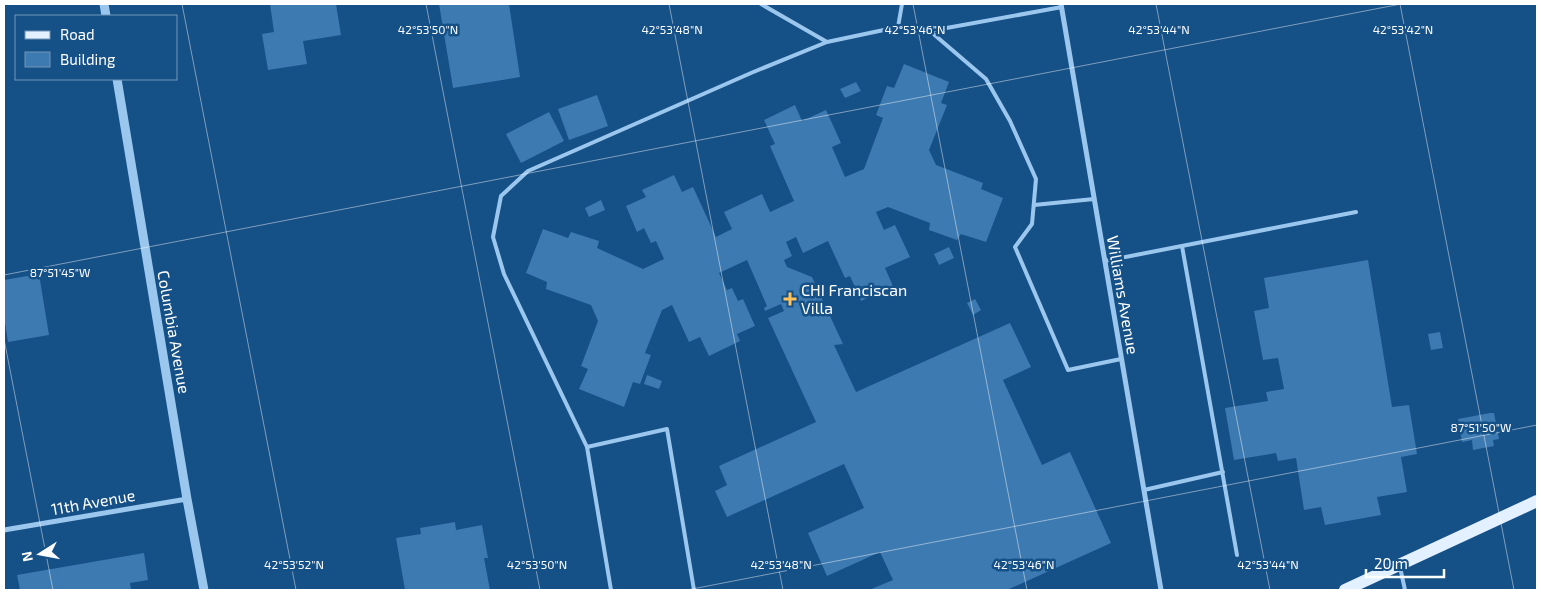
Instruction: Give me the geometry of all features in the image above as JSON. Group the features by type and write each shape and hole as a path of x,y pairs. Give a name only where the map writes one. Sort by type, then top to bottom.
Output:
{"main road":[{"path":"1346,590 1537,501"}],"street":[{"name":"Williams Avenue","path":"1061,5 1160,590"},
{"name":"Columbia Avenue","path":"117,80 204,590"},
{"name":"11th Avenue","path":"4,530 187,499"}],"lane":[{"path":"761,4 826,42"},
{"path":"898,27 902,4"},
{"path":"611,590 587,447 504,274 493,237 501,196 528,171 826,42 898,27 930,31 1061,5"},
{"path":"930,31 986,79 1010,121 1036,179 1032,224 1015,248 1068,370 1121,359"},
{"path":"1034,205 1094,199"},
{"path":"1105,261 1356,212"},
{"path":"1182,246 1238,555"},
{"path":"587,447 667,429 694,590"},
{"path":"1144,490 1223,472"},
{"path":"1399,565 1405,590"}],"building":[{"path":"270,4 336,4 341,35 303,41 307,64 268,70 262,34 274,32"},
{"path":"439,4 509,4 520,77 453,88"},
{"path":"904,64 949,82 941,103 947,105 929,150 936,165 983,183 981,189 1003,198 986,242 961,234 957,240 929,230 930,223 888,207 876,212 884,230 895,225 910,257 885,268 893,286 861,301 850,276 845,278 828,241 803,253 796,237 786,242 792,256 784,260 787,267 812,277 843,344 834,345 856,392 1010,323 1031,367 1003,380 1042,465 1070,452 1111,543 1007,590 869,590 893,580 880,552 827,576 808,533 864,508 844,464 727,517 715,491 727,485 719,466 816,422 768,318 784,311 781,304 765,311 764,308 767,306 747,260 719,273 727,290 732,288 738,301 743,299 755,326 737,334 740,341 709,356 700,337 689,342 672,305 662,310 645,353 651,355 640,384 633,382 624,407 579,389 588,369 581,366 598,321 591,305 546,289 547,282 526,273 543,229 568,238 571,232 599,241 597,248 643,269 664,259 656,241 651,243 644,228 637,232 626,206 646,197 642,190 674,175 682,192 693,187 716,237 732,229 724,212 762,194 770,212 794,201 770,146 775,144 764,120 795,105 802,121 826,110 841,143 832,147 845,177 864,169 883,118 876,115 887,86 894,88"},
{"path":"856,82 861,91 845,98 840,89"},
{"path":"597,95 608,126 569,140 558,109"},
{"path":"549,112 564,141 521,163 506,134"},
{"path":"601,200 605,210 589,217 585,208"},
{"path":"949,247 954,258 939,265 934,254"},
{"path":"1368,260 1392,407 1409,405 1417,454 1401,457 1407,492 1377,497 1381,515 1325,525 1321,507 1304,510 1296,458 1278,461 1276,453 1234,460 1225,408 1268,401 1266,392 1284,389 1278,358 1263,360 1254,311 1269,308 1264,278"},
{"path":"39,274 49,335 8,342 4,317 4,280"},
{"path":"975,299 981,310 973,315 967,303"},
{"path":"1440,332 1443,348 1431,350 1428,334"},
{"path":"647,375 662,381 659,389 644,384"},
{"path":"1494,413 1499,439 1493,440 1494,446 1473,450 1472,440 1462,442 1458,419"},
{"path":"455,522 456,530 482,525 488,558 484,558 490,590 405,590 396,538 421,534 420,528"},
{"path":"144,553 148,580 130,583 131,590 20,590 17,575"}],"place":[{"name":"CHI Franciscan Villa","path":"790,299"}]}
